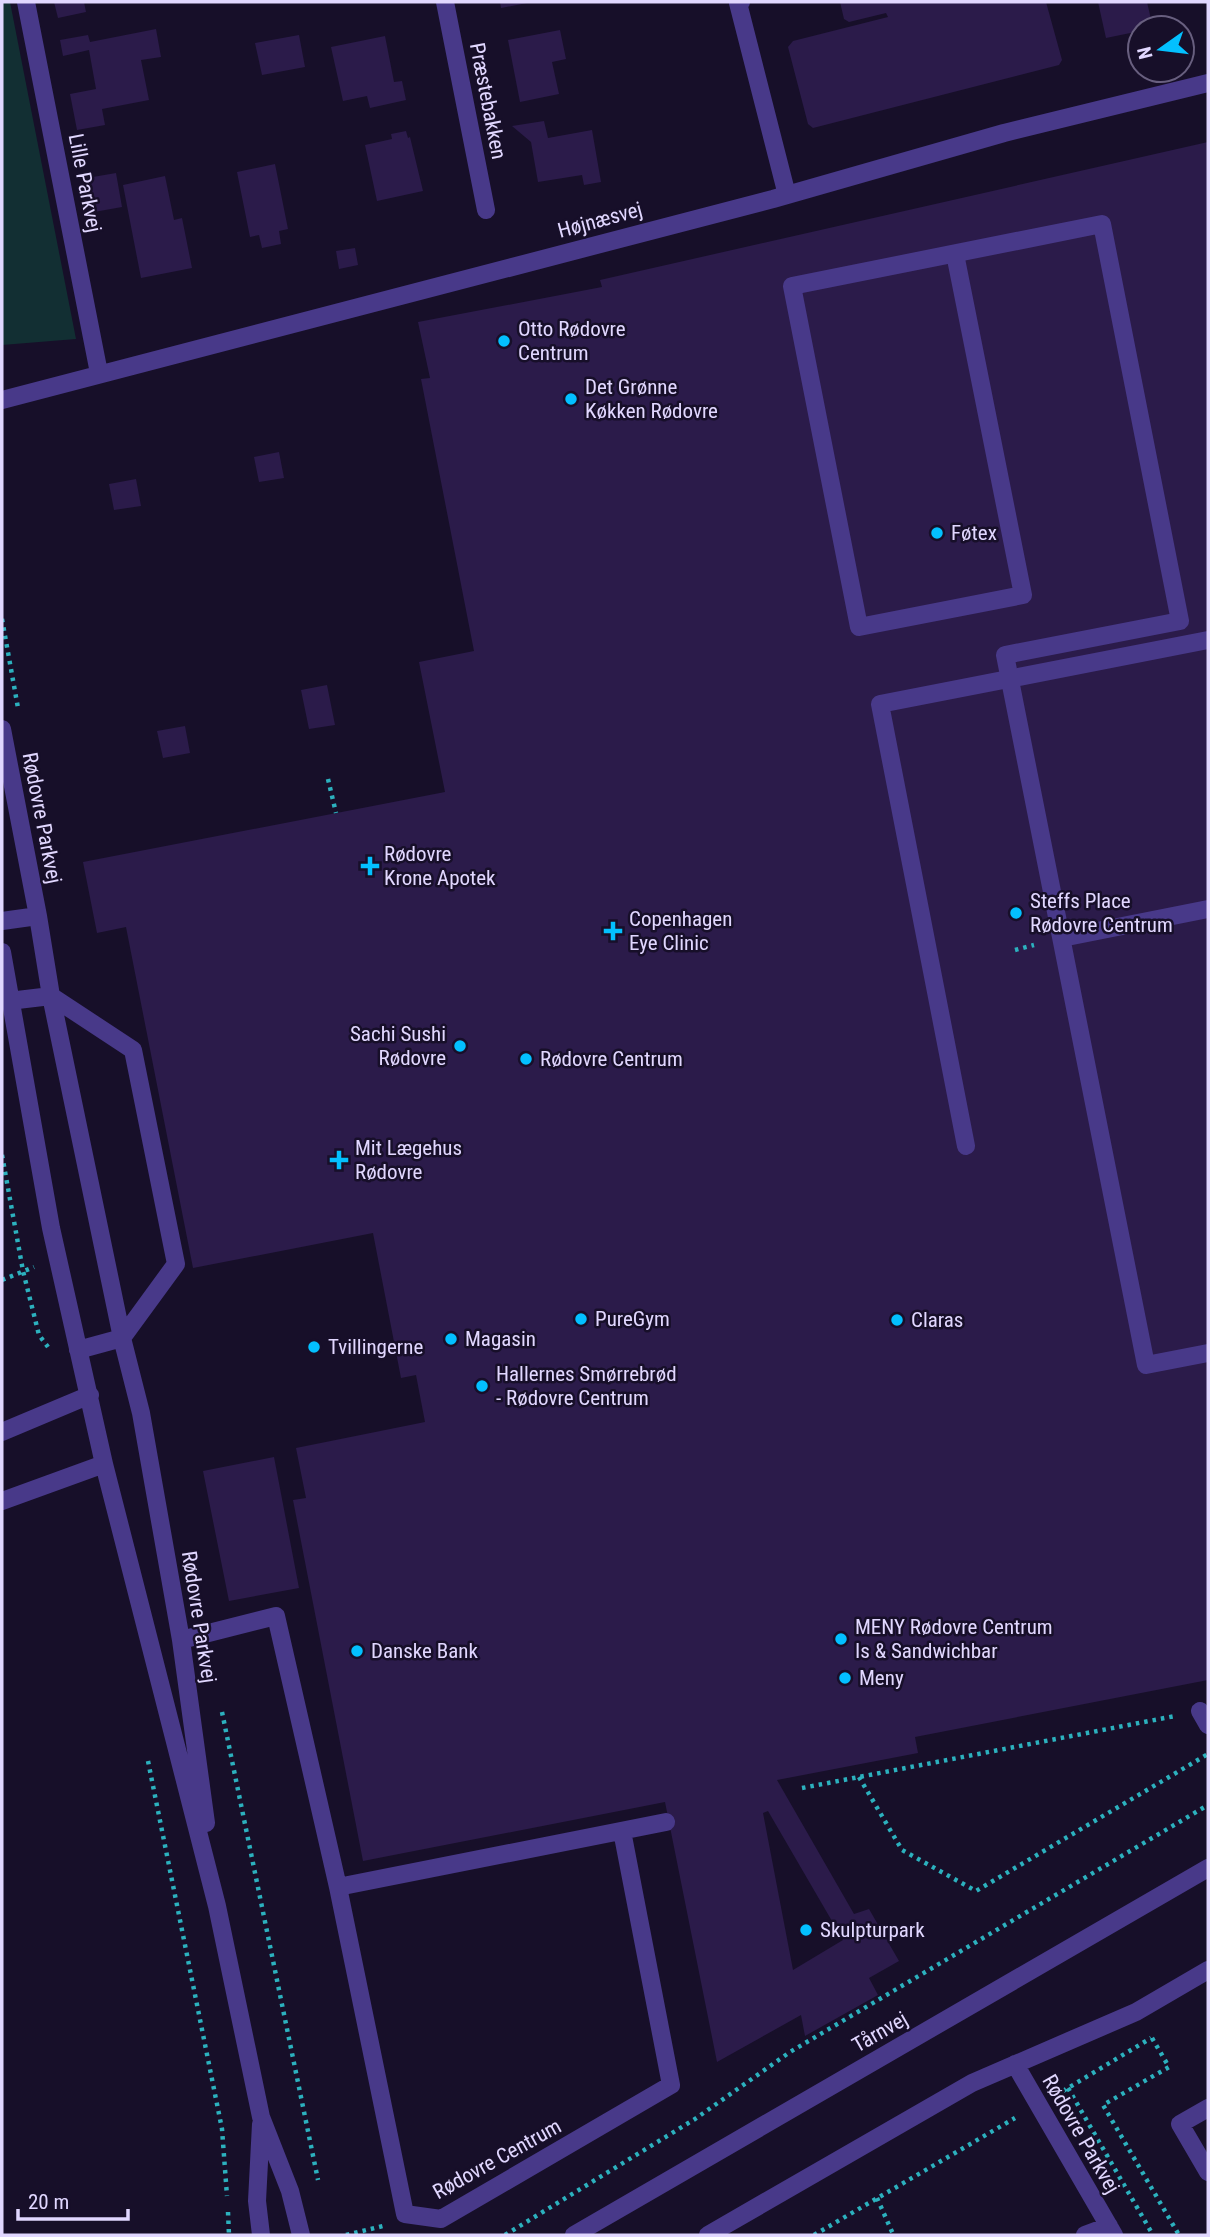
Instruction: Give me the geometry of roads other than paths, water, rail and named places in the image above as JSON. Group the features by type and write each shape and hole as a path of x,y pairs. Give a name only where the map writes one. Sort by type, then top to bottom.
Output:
{"street":[{"name":"Lille Parkvej","path":"26,2 99,373"},
{"name":"Præstebakken","path":"445,2 486,210"},
{"path":"741,2 738,3 787,195"},
{"name":"Højnæsvej","path":"2,400 787,195 993,136 1208,83"},
{"path":"955,254 1023,595 859,627 792,286 1102,224 1180,621 1005,655 1146,1365 1208,1353"},
{"path":"966,1146 880,704 1208,640"},
{"name":"Rødovre Parkvej","path":"2,729 51,996 122,1338 141,1413 181,1640 217,1906"},
{"path":"1062,938 1208,909"},
{"name":"Rødovre Parkvej","path":"2,921 38,916"},
{"name":"Rødovre Parkvej","path":"2,951 51,1227 104,1464 217,1906 261,2117 290,2191 301,2235"},
{"path":"9,1001 51,996 133,1050 176,1264 122,1338 78,1350"},
{"path":"2,1432 90,1395"},
{"path":"2,1502 104,1464"},
{"name":"Rødovre Centrum","path":"181,1640 276,1616 338,1887 405,2214 441,2219 671,2085 622,1830"},
{"path":"338,1887 666,1822"},
{"name":"Tårnvej","path":"574,2235 1208,1868"},
{"path":"708,2235 972,2083 1136,2011 1208,1970"},
{"name":"Rødovre Parkvej","path":"1014,2064 1111,2230 1084,2235"},
{"path":"1208,2108 1180,2124 1208,2172"},
{"name":"Rødovre Parkvej","path":"261,2117 257,2201 261,2235"}],"place":[{"name":"Otto Rødovre Centrum","path":"504,341"},
{"name":"Det Grønne Køkken Rødovre","path":"571,399"},
{"name":"Føtex","path":"937,533"},
{"name":"Rødovre Krone Apotek","path":"370,866"},
{"name":"Steffs Place Rødovre Centrum","path":"1016,913"},
{"name":"Copenhagen Eye Clinic","path":"613,931"},
{"name":"Sachi Sushi Rødovre","path":"460,1046"},
{"name":"Rødovre Centrum","path":"526,1059"},
{"name":"Mit Lægehus Rødovre","path":"339,1160"},
{"name":"PureGym","path":"581,1319"},
{"name":"Claras","path":"897,1320"},
{"name":"Magasin","path":"451,1339"},
{"name":"Tvillingerne","path":"314,1347"},
{"name":"Hallernes Smørrebrød - Rødovre Centrum","path":"482,1386"},
{"name":"MENY Rødovre Centrum Is & Sandwichbar","path":"841,1639"},
{"name":"Danske Bank","path":"357,1651"},
{"name":"Meny","path":"845,1678"},
{"name":"Skulpturpark","path":"806,1930"}]}
